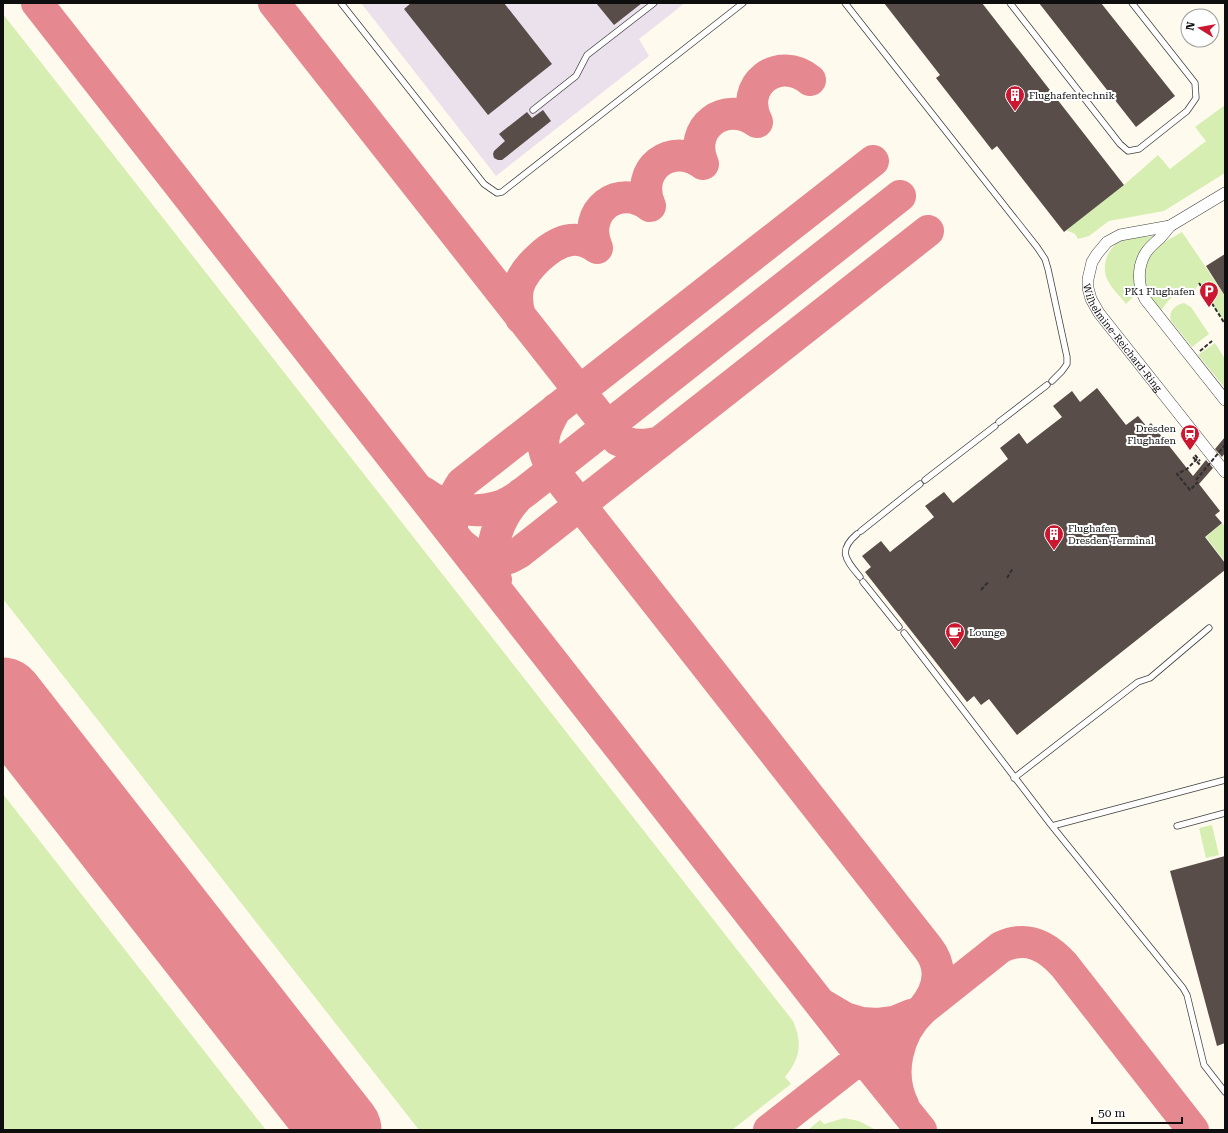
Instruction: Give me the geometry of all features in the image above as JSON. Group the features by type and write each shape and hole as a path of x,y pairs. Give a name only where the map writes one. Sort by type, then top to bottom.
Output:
{"street":[{"name":"Wilhelmine-Reichard-Ring","path":"1225,193 1170,226 1120,235 1107,242 1092,262 1088,279 1088,288 1091,299 1099,313 1225,472"},
{"path":"1170,226 1160,239 1150,247 1141,263 1139,273 1141,292 1145,300 1225,400"}],"lane":[{"path":"341,3 484,184 497,193 502,192 743,3"},
{"path":"533,110 576,76 587,55 654,3"},
{"path":"845,3 1045,259 1067,357 1067,364 1052,381"},
{"path":"1010,3 1120,144 1128,151 1139,149 1187,111 1196,98 1194,83 1132,3"},
{"path":"900,627 846,558 844,552 847,544 859,532 1047,385"},
{"path":"1014,778 1138,682 1150,678 1209,628"},
{"path":"904,633 1014,778 1183,988 1187,994 1204,1065 1225,1092"},
{"path":"1052,826 1225,780"},
{"path":"1178,826 1225,813"}],"path":[{"path":"1199,283 1225,324"},
{"path":"1196,354 1212,341"},
{"path":"1196,480 1225,445"},
{"path":"1193,457 1201,465"},
{"path":"1197,460 1187,469 1177,474 1190,490 1198,482"},
{"path":"1007,578 1013,568"},
{"path":"981,590 989,581"}],"shaded area":[{"path":"361,3 685,3 639,39 649,56 496,176"}],"green space":[{"path":"3,14 793,1021 799,1044 797,1057 785,1077 791,1084 732,1130 419,1130 3,599"},
{"path":"1225,105 1225,173 1164,211 1109,221 1089,236 1078,239 1075,234 1066,230 1124,185 1158,155 1170,169 1206,141 1195,127"},
{"path":"1182,232 1225,297 1225,323 1199,283 1193,294 1181,293 1173,296 1160,312 1147,295 1144,274 1147,261 1160,245"},
{"path":"1155,236 1135,270 1133,297 1126,304 1113,289 1105,274 1105,262 1109,252 1121,241 1133,238"},
{"path":"1184,303 1191,307 1209,334 1192,347 1171,321 1170,317 1173,309"},
{"path":"1215,343 1225,359 1225,388 1198,355"},
{"path":"1222,523 1225,527 1225,562 1206,537"},
{"path":"3,794 266,1130 3,1130"},
{"path":"1212,825 1219,855 1206,858 1199,828"},
{"path":"844,1118 859,1121 876,1130 808,1130 820,1120 824,1124"}],"building":[{"path":"411,3 504,3 552,64 488,115 404,9"},
{"path":"596,3 642,3 614,25"},
{"name":"Flughafentechnik","path":"884,3 982,3 1124,185 1064,232 997,146 992,150 936,78 940,75"},
{"path":"1039,3 1101,3 1175,96 1136,127"},
{"path":"543,110 551,121 502,160 494,158 494,151 505,141 499,134 527,112 532,118"},
{"path":"1225,254 1225,296 1206,266"},
{"name":"Flughafen Dresden Terminal","path":"1097,388 1126,425 1138,416 1147,427 1151,423 1193,476 1206,460 1213,468 1199,484 1220,511 1215,515 1222,523 1205,537 1225,563 1225,570 1017,735 989,699 981,705 974,696 967,702 865,572 871,567 862,556 881,541 890,552 934,517 925,506 944,492 953,503 1008,459 1000,448 1019,433 1027,444 1062,417 1053,406 1072,391 1080,402"},
{"path":"1225,437 1225,453 1222,457 1215,449"},
{"path":"1225,856 1225,1043 1217,1046 1170,871"}],"taxiway":[{"path":"37,3 862,1057 921,1130"},
{"path":"274,3 618,440 639,445 660,442"},
{"path":"757,122 753,109 753,96 757,86 765,77 775,72 786,70 798,73 810,80"},
{"path":"703,164 699,151 700,139 705,129 712,121 722,116 733,114 745,116 757,122"},
{"path":"650,206 646,193 647,181 651,171 658,162 668,157 679,155 691,157 703,164"},
{"path":"452,527 452,504 462,483 873,161"},
{"path":"423,492 439,502 468,510 487,509 501,506 513,500 900,196"},
{"path":"597,248 593,235 594,222 599,212 606,204 615,199 626,197 638,199 650,206"},
{"path":"462,545 472,553 490,560 503,560 520,552 928,231"},
{"path":"521,318 517,303 518,288 526,273 539,258 555,246 571,240 585,241 597,248"},
{"path":"556,409 545,432 543,445 552,469 928,948 936,963 938,971 936,987 923,1009 769,1130"},
{"path":"496,580 493,557 496,534 506,513 521,494"},
{"path":"904,1107 896,1081 897,1055 901,1042 914,1019 923,1009 1001,947 1019,942 1028,942 1036,944 1051,952 1064,965 1193,1130"},
{"path":"823,1005 845,1018 862,1023 878,1024 894,1022 911,1015"}],"runway":[{"path":"3,698 341,1130"}],"place":[{"name":"Flughafentechnik","path":"1015,112"},
{"name":"PK1 Flughafen","path":"1209,308"},
{"name":"Dresden Flughafen","path":"1190,451"},
{"name":"Flughafen Dresden Terminal","path":"1054,551"},
{"name":"Lounge","path":"955,649"}]}
